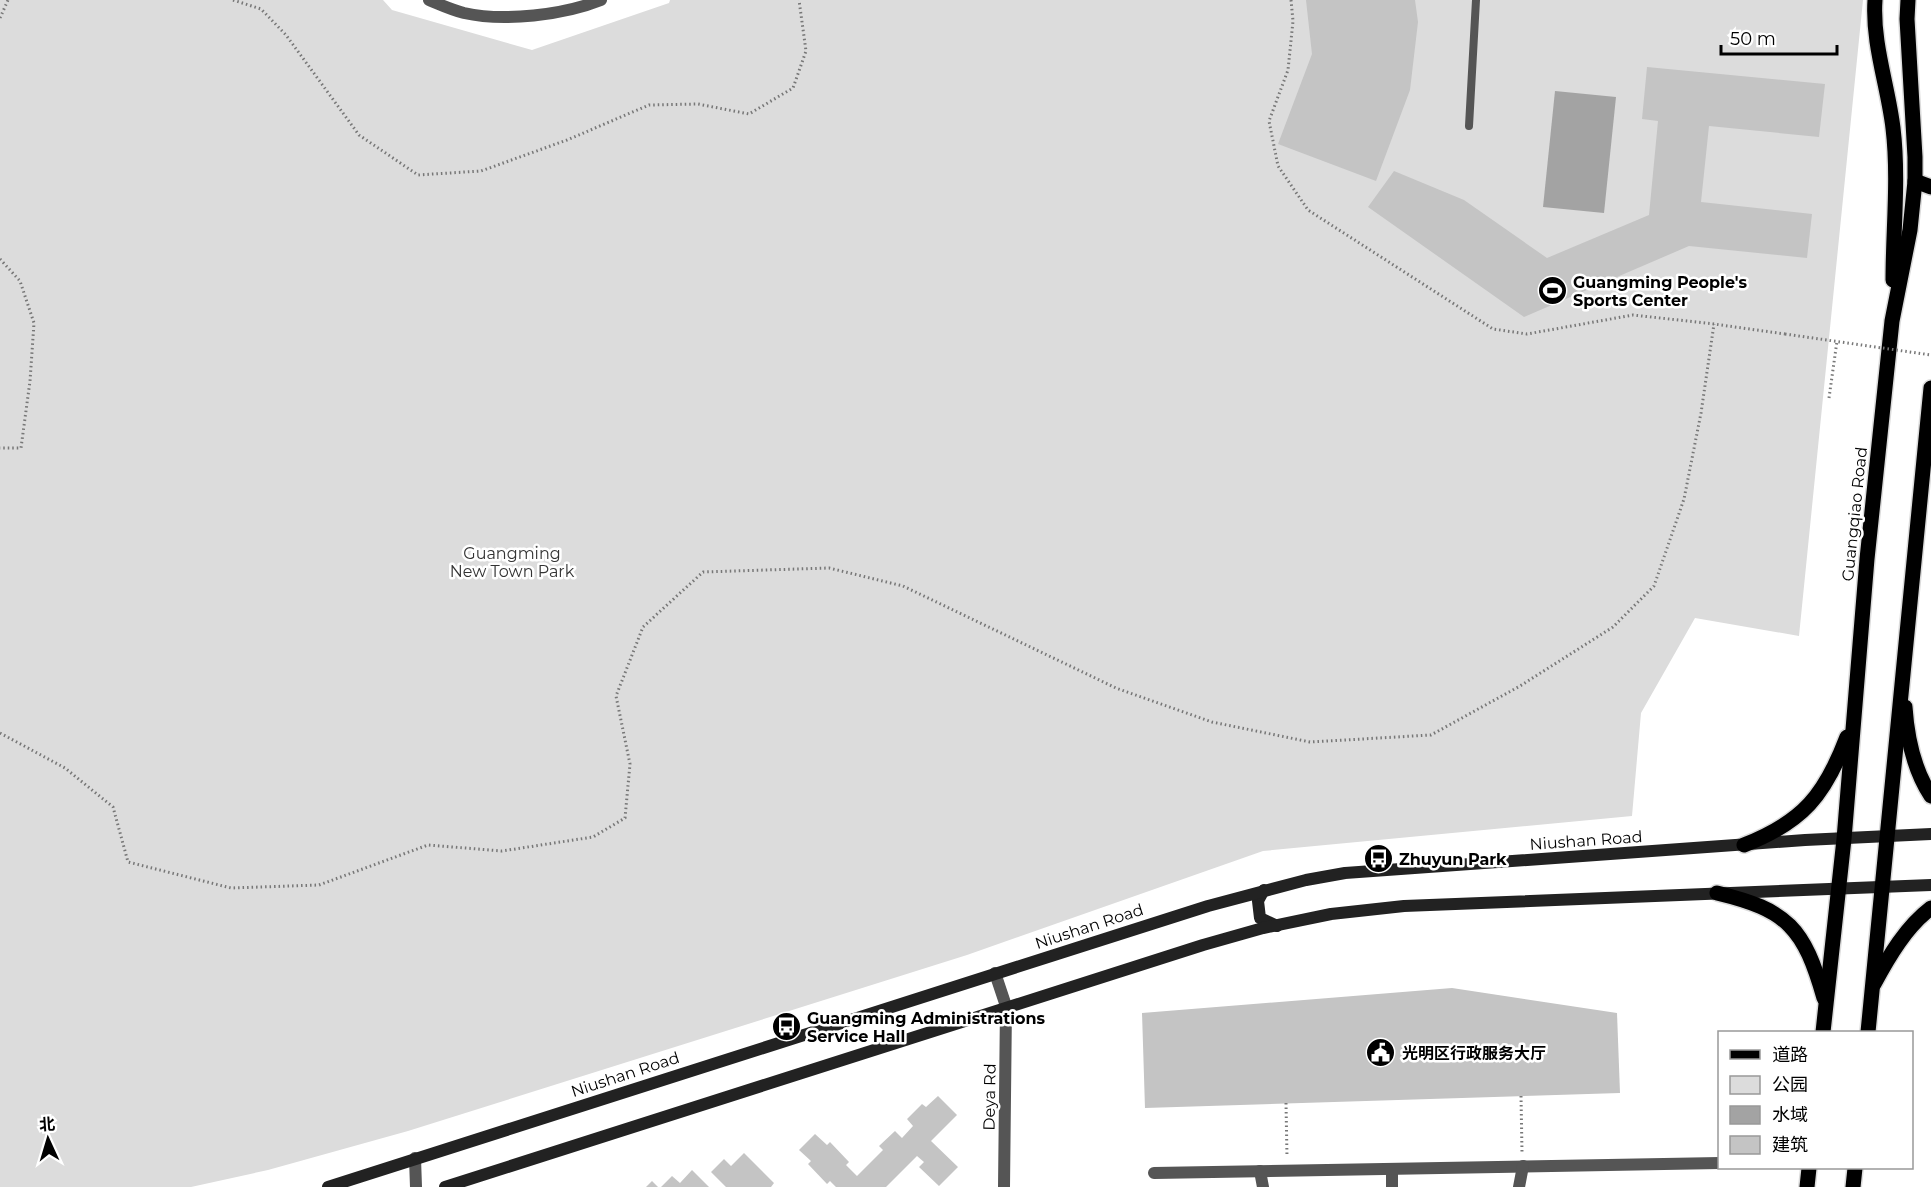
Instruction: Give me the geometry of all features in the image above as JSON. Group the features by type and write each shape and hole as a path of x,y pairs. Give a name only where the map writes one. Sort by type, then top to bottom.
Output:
{"main road":[{"path":"1875,0 1881,69 1893,127 1896,169 1892,321"},
{"name":"Guangqiao Road","path":"1823,1031 1844,838 1867,559 1892,321 1910,230 1915,181 1906,20 1908,0"},
{"path":"1915,181 1931,186"},
{"path":"1868,1031 1931,388"},
{"path":"1903,671 1906,718 1911,746 1919,774 1931,796"},
{"path":"1744,845 1781,828 1812,804 1840,755 1854,720"},
{"path":"1717,893 1743,899 1769,909 1789,924 1807,951 1826,1006"},
{"path":"1872,989 1901,939 1911,926 1931,908"},
{"path":"1807,1187 1809,1169"},
{"path":"1853,1187 1855,1169"}],"street":[{"path":"429,0 464,13 510,16 569,9 602,0"},
{"name":"Niushan Road","path":"328,1187 995,973 1264,890 1345,873 1931,834"},
{"path":"445,1187 1006,1006 1203,945 1331,914 1404,906 1931,885"},
{"path":"1264,890 1258,901 1257,910 1260,918 1277,926"},
{"name":"Deya Rd","path":"995,973 1006,1006 1004,1187"},
{"path":"415,1158 416,1187"},
{"path":"1154,1173 1718,1163"},
{"path":"1519,1187 1523,1166"},
{"path":"1392,1168 1392,1187"},
{"path":"1260,1171 1263,1187"}],"lane":[{"path":"1469,126 1476,0"}],"path":[{"path":"0,18 8,0"},
{"path":"233,0 261,9 286,35 359,135 418,175 481,171 567,140 649,105 698,104 749,114 793,88 806,51 799,0"},
{"path":"1291,0 1293,21 1288,70 1269,121 1278,166 1308,210 1493,329 1527,334 1633,315 1714,324 1931,355"},
{"path":"0,259 20,281 34,323 30,381 21,448 0,448"},
{"path":"0,733 65,768 113,807 128,862 231,888 319,885 428,845 502,851 593,837 625,818 630,764 616,696 643,627 703,572 829,568 903,586 1116,688 1212,722 1310,742 1431,735 1520,686 1613,627 1654,586 1684,500 1701,413 1714,324"},
{"path":"1829,398 1837,341"},
{"path":"1521,1096 1523,1166"},
{"path":"1286,1103 1287,1170"}],"green space":[{"name":"Guangming New Town Park","path":"0,0 383,0 392,10 532,50 669,3 670,0 1863,0 1799,636 1695,618 1641,713 1632,816 1263,851 967,955 408,1131 268,1170 191,1187 0,1187"}],"water":[{"path":"1555,91 1616,97 1604,213 1543,207"}],"building":[{"path":"1306,0 1415,0 1418,22 1410,90 1376,181 1278,144 1312,54"},
{"path":"1647,67 1825,84 1819,137 1709,126 1701,202 1812,214 1807,258 1689,246 1524,317 1368,207 1394,171 1464,200 1547,258 1649,215 1658,121 1642,119"},
{"name":"光明区行政服务大厅","path":"1452,988 1617,1013 1620,1093 1145,1108 1142,1013"},
{"path":"938,1096 957,1115 931,1141 958,1167 939,1186 919,1167 924,1162 917,1156 886,1187 836,1187 830,1181 827,1184 808,1164 811,1161 799,1150 815,1134 827,1145 830,1142 849,1162 846,1165 857,1176 883,1150 879,1146 895,1131 902,1138 913,1126 907,1119 922,1104 926,1107"},
{"path":"744,1153 774,1183 771,1187 726,1187 711,1172 724,1159 731,1166"},
{"path":"692,1170 709,1187 661,1187 672,1176 680,1183"},
{"path":"652,1181 658,1187 646,1187"}],"place":[{"name":"Guangming People's Sports Center","path":"1552,291"},
{"name":"Zhuyun Park","path":"1378,859"},
{"name":"Guangming Administrations Service Hall","path":"786,1027"},
{"name":"光明区行政服务大厅","path":"1381,1053"}]}
